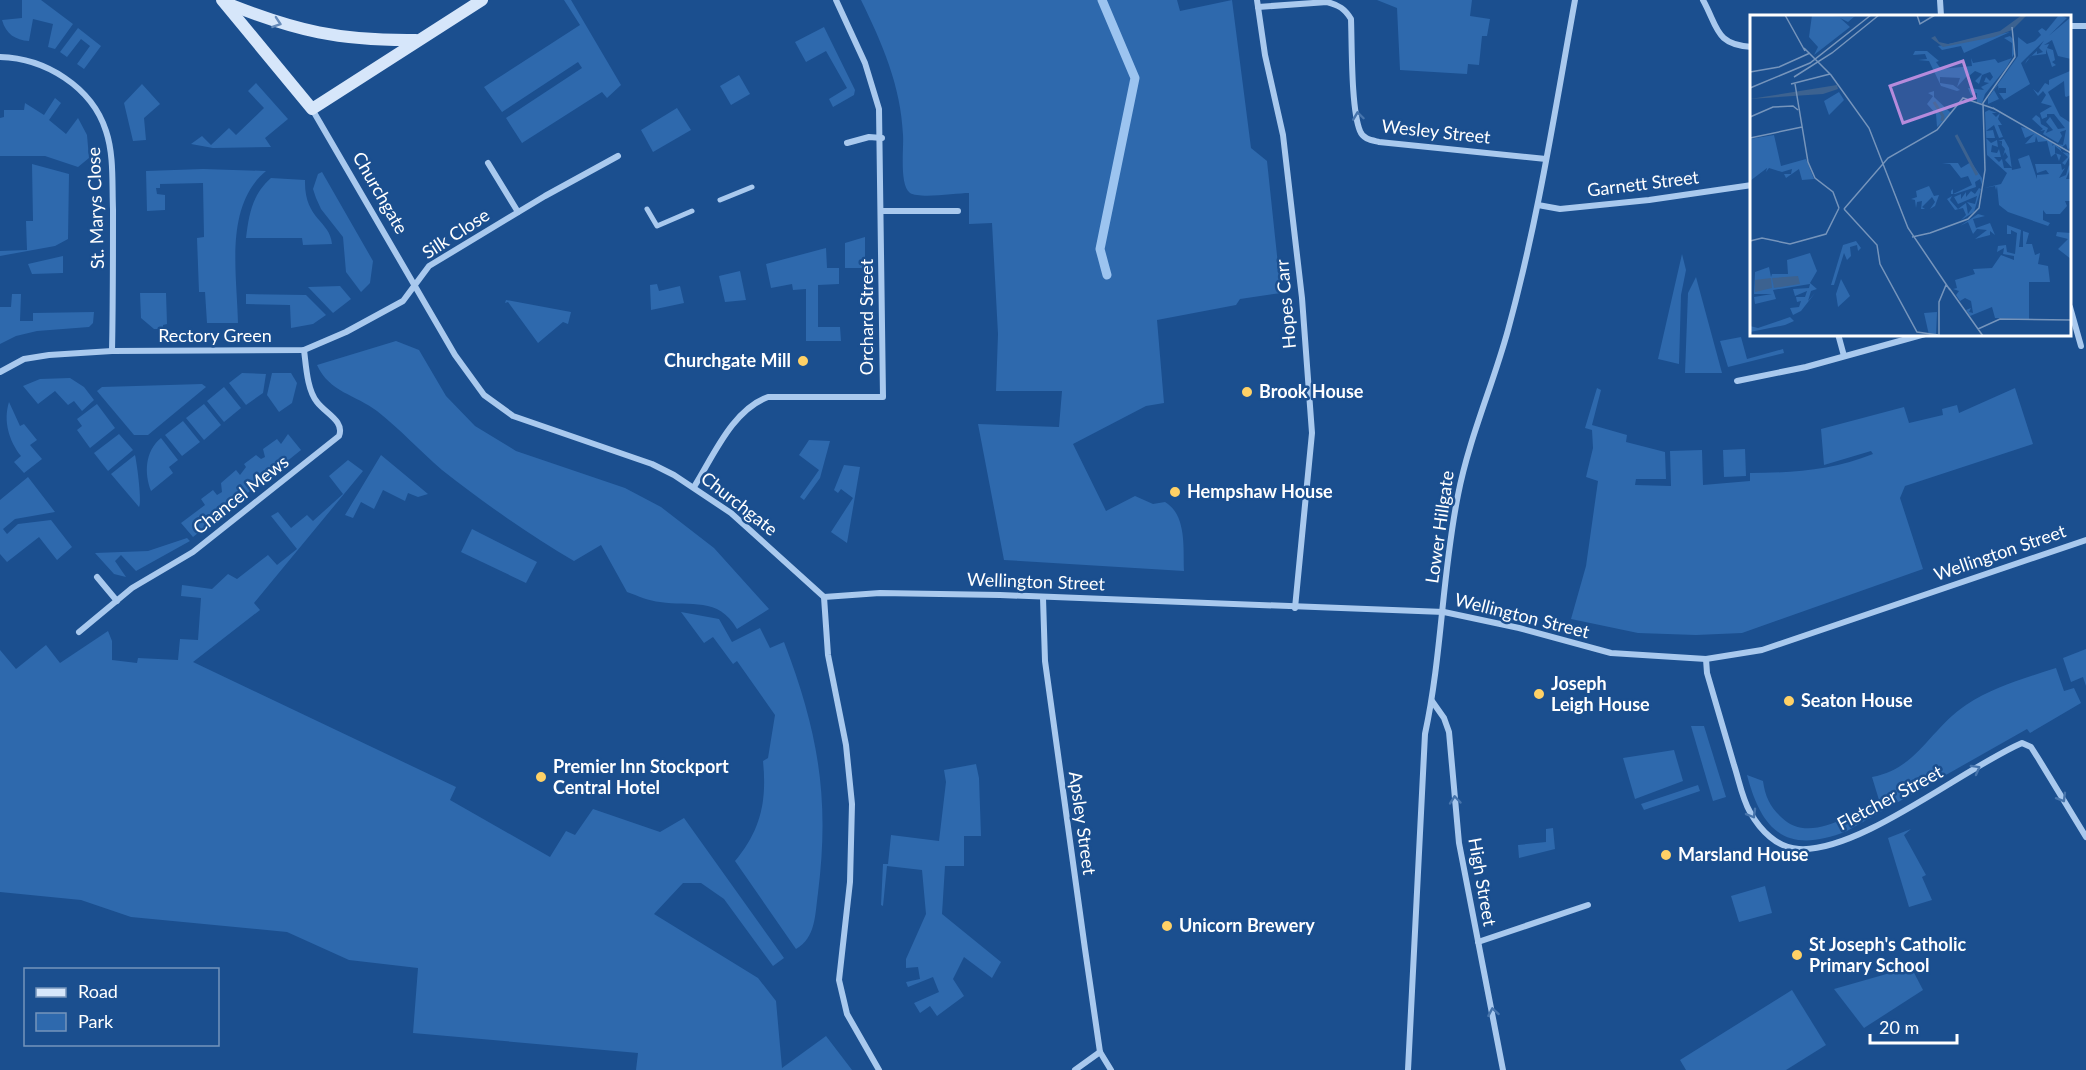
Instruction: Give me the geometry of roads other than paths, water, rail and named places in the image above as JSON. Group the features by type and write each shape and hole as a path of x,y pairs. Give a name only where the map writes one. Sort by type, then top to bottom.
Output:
{"main road":[{"path":"222,1 312,109 482,0"},
{"path":"222,1 292,28 334,36 417,40"}],"street":[{"name":"Orchard Street","path":"694,487 734,424 757,401 768,397 883,397 882,138 879,109 868,72 836,0"},
{"name":"Lower Hillgate","path":"1408,1070 1425,734 1432,701 1444,612 1451,536 1466,460 1508,331 1538,206 1575,0"},
{"path":"1703,0 1718,34 1737,46 1750,47"},
{"path":"1940,0 1941,15"},
{"name":"Wesley Street","path":"1257,3 1327,2 1338,5 1347,12 1351,19 1357,114 1365,138 1379,142 1546,159"},
{"name":"Hopes Carr","path":"1257,3 1265,55 1283,135 1302,298 1312,433 1295,608"},
{"name":"St. Marys Close","path":"0,57 43,64 60,75 92,102 106,131 110,144 112,181 112,351"},
{"name":"Churchgate","path":"312,109 455,355 484,395 495,404 530,423 652,464 694,487 731,513 824,597"},
{"path":"848,143 868,137 882,138"},
{"name":"Silk Close","path":"416,285 429,266 518,212 618,156"},
{"name":"Silk Close","path":"488,163 518,212"},
{"name":"Garnett Street","path":"1538,206 1560,209 1582,207 1750,185"},
{"path":"720,200 752,187"},
{"path":"647,209 657,226 692,211"},
{"path":"881,211 958,211"},
{"name":"Rectory Green","path":"0,372 34,356 112,351 304,350 346,332 403,301 416,285"},
{"path":"2071,311 2080,346"},
{"path":"1839,336 1844,356"},
{"path":"1737,381 1761,378 1918,336"},
{"name":"Chancel Mews","path":"79,632 138,584 194,552 339,436 340,426 336,420 314,400 304,350"},
{"name":"Wellington Street","path":"824,597 880,593 1444,612 1519,628 1611,653 1706,659 1762,650 2086,540"},
{"path":"97,577 117,601"},
{"path":"824,597 828,655 846,744 852,804 850,882 838,980 846,1014 879,1070"},
{"name":"Apsley Street","path":"1043,598 1044,661 1100,1052"},
{"name":"Fletcher Street","path":"1706,659 1707,674 1749,810 1760,827 1783,845 1796,849 1828,847 1861,833 2022,743 2031,747 2086,837"},
{"name":"High Street","path":"1432,701 1444,718 1449,732 1459,843 1503,1070"},
{"path":"1478,942 1588,905"},
{"path":"1075,1070 1100,1052 1111,1070"}],"waterway":[{"path":"1102,0 1135,78 1100,249 1107,275"}],"place":[{"name":"Churchgate Mill","path":"803,361"},
{"name":"Brook House","path":"1247,392"},
{"name":"Hempshaw House","path":"1175,492"},
{"name":"Joseph Leigh House","path":"1539,694"},
{"name":"Seaton House","path":"1789,701"},
{"name":"Premier Inn Stockport Central Hotel","path":"541,777"},
{"name":"Marsland House","path":"1666,855"},
{"name":"Unicorn Brewery","path":"1167,926"},
{"name":"St Joseph's Catholic Primary School","path":"1797,955"}]}
